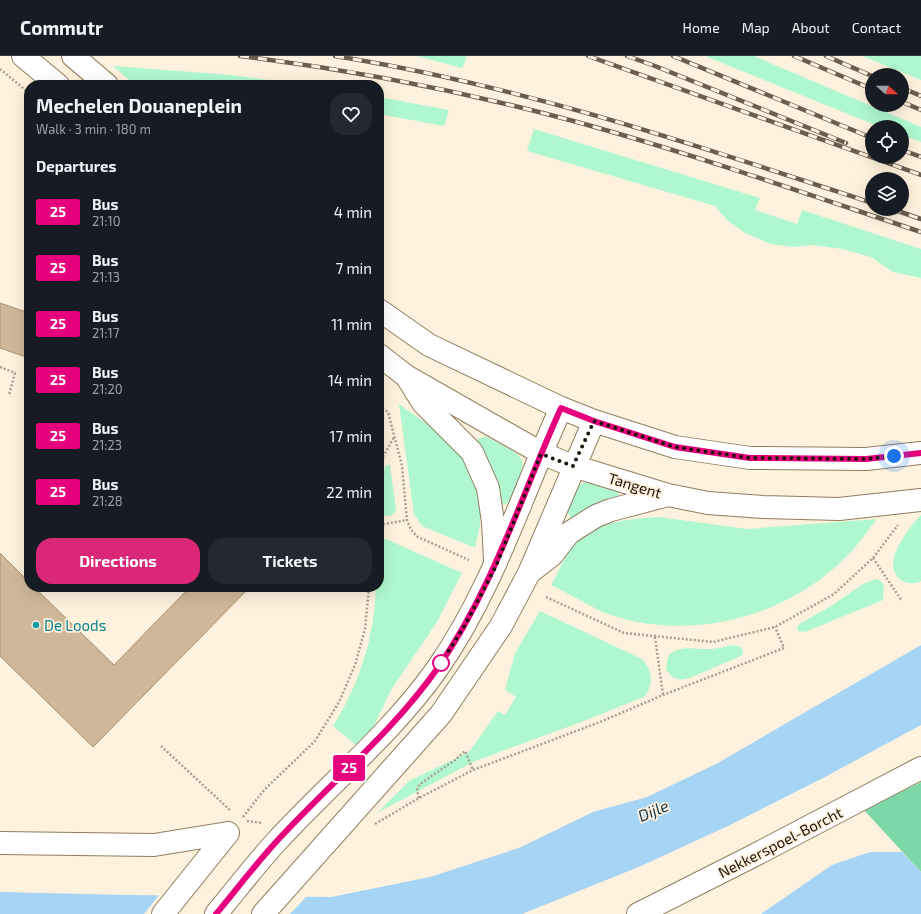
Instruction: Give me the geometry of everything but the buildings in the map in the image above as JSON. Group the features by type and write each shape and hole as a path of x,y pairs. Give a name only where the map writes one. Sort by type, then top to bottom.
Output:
{"main road":[{"path":"23,56 52,80"},
{"path":"72,56 101,80"},
{"path":"384,314 428,345 561,408 594,421 675,447 750,458 866,459 921,453"},
{"name":"Tangent","path":"384,359 406,376 541,454 573,466 668,495 708,503 763,507 839,509 921,500"},
{"path":"406,376 423,403 472,452 488,488 493,522 496,566"},
{"path":"216,914 273,833 399,718 437,669 461,631 496,566 561,408"},
{"path":"263,914 441,714 501,626 529,573 573,466 594,421"},
{"path":"529,573 552,555 569,533 596,516 610,510 668,495"},
{"name":"Nekkerspoel-Borcht","path":"638,914 744,861 921,768"},
{"path":"0,843 154,845 230,831"},
{"path":"163,914 230,831"}],"path":[{"path":"0,69 24,89"},
{"path":"0,368 15,373 9,395"},
{"path":"384,409 388,412 402,466 407,520 411,530 418,537 469,560"},
{"path":"384,455 394,437"},
{"path":"384,525 407,520"},
{"path":"546,597 624,633 655,638 713,642 775,627 834,594 873,558 900,522"},
{"path":"873,558 902,601"},
{"path":"230,831 264,790 315,741 339,702 355,665 365,629 369,592"},
{"path":"371,826 419,798 473,770 600,722 663,695 784,648 775,627"},
{"path":"655,638 663,695"},
{"path":"161,746 230,831 273,833"},
{"path":"419,798 417,790 420,784 455,760 465,751 473,770"}],"green space":[{"path":"417,56 463,56 467,57 462,68"},
{"path":"705,56 754,56 865,103 865,112 886,112 905,120 865,121"},
{"path":"862,56 921,56 921,80 909,75 909,68 892,68"},
{"path":"113,66 231,75 269,80 129,80"},
{"path":"384,98 449,110 444,126 384,115"},
{"path":"909,122 921,127 921,142 909,138"},
{"path":"534,129 760,198 755,210 797,224 802,210 921,249 921,278 893,272 871,257 842,249 813,245 793,247 770,244 745,233 728,221 715,206 527,151"},
{"path":"399,404 447,438 466,463 480,494 480,525 475,548 422,526 414,514"},
{"path":"485,436 515,452 522,460 523,470 510,501 504,505 497,499 477,445 478,439"},
{"path":"386,465 390,465 396,510 391,516 384,515 384,470"},
{"path":"593,481 615,486 619,493 618,497 577,519 571,518 567,512 574,490 581,484"},
{"path":"921,515 921,581 907,583 896,575 893,567 894,558 903,538"},
{"path":"659,517 747,529 877,519 851,552 827,574 801,592 773,607 743,617 712,624 680,626 648,624 617,617 609,615 551,585 566,556 581,538 612,523"},
{"path":"384,539 462,573 437,622 391,690 373,728 356,745 333,726 351,693 364,660 369,642 376,592 384,592"},
{"path":"876,579 880,580 884,586 883,600 805,632 798,631 797,629 799,624 831,606 863,584"},
{"path":"540,611 642,659 648,668 651,678 651,683 644,697 473,762 377,813 409,781 469,752 498,711 505,715 516,697 505,690 515,653"},
{"path":"733,645 741,647 743,653 741,656 690,678 676,679 668,673 666,669 668,656 678,650 688,648 711,649"},
{"path":"921,782 921,872 864,810"}],"water":[{"name":"Dijle","path":"921,645 921,725 825,777 730,825 641,866 522,914 0,914 0,892 331,897 430,877 519,848 593,812 647,797 716,764"},
{"path":"870,852 902,852 921,872 921,914 761,914 832,865"}],"pier":[{"path":"160,894 308,895 290,914 144,914"}],"railway":[{"path":"240,56 325,68 410,83 535,111 620,134 707,161 921,232"},
{"path":"335,56 404,68 539,100 673,139 865,201"},
{"path":"588,56 921,175"},
{"path":"627,56 846,143"},
{"path":"673,56 865,135"},
{"path":"794,56 865,86"},
{"path":"826,56 865,73"},
{"path":"909,91 921,96"},
{"path":"909,105 921,110"},
{"path":"909,153 921,157"},
{"path":"909,215 921,219"}],"bus line":[{"name":"25","path":"216,914 276,842 399,718 437,669 465,625 496,566 561,408 594,421 675,447 750,458 866,459 921,453"}],"place":[{"name":"De Loods","path":"36,625"}],"route":[{"path":"441,663 465,625 496,566 541,454 573,466 594,421 675,447 750,458 866,459 894,456"}]}
